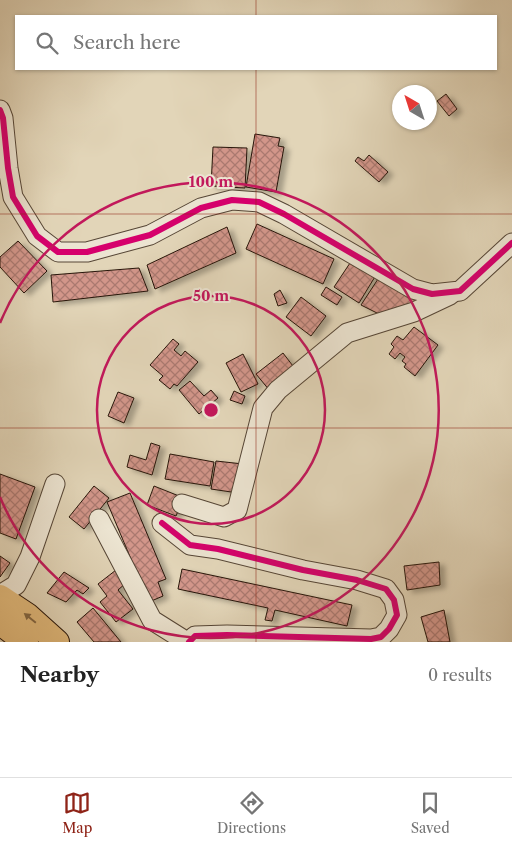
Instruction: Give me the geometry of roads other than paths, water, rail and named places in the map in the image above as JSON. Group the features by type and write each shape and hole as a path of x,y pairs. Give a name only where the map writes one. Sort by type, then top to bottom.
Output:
{"main road":[{"path":"0,596 26,615 57,642"},
{"path":"0,623 26,642"}],"street":[{"path":"0,110 3,118 4,168 13,197 37,236 58,252 86,252 150,235 201,208 232,200 259,202 284,214 413,289 432,294 460,291"},
{"path":"182,504 224,517 237,510 263,408 278,390 347,333 414,312 460,291 512,243"},
{"path":"0,596 16,585 30,557 55,484"},
{"path":"99,519 152,620 188,642 195,636 228,635 370,639 381,636 389,629 397,615 394,600 386,589 357,580 303,570 218,549 190,545 162,523"}]}
